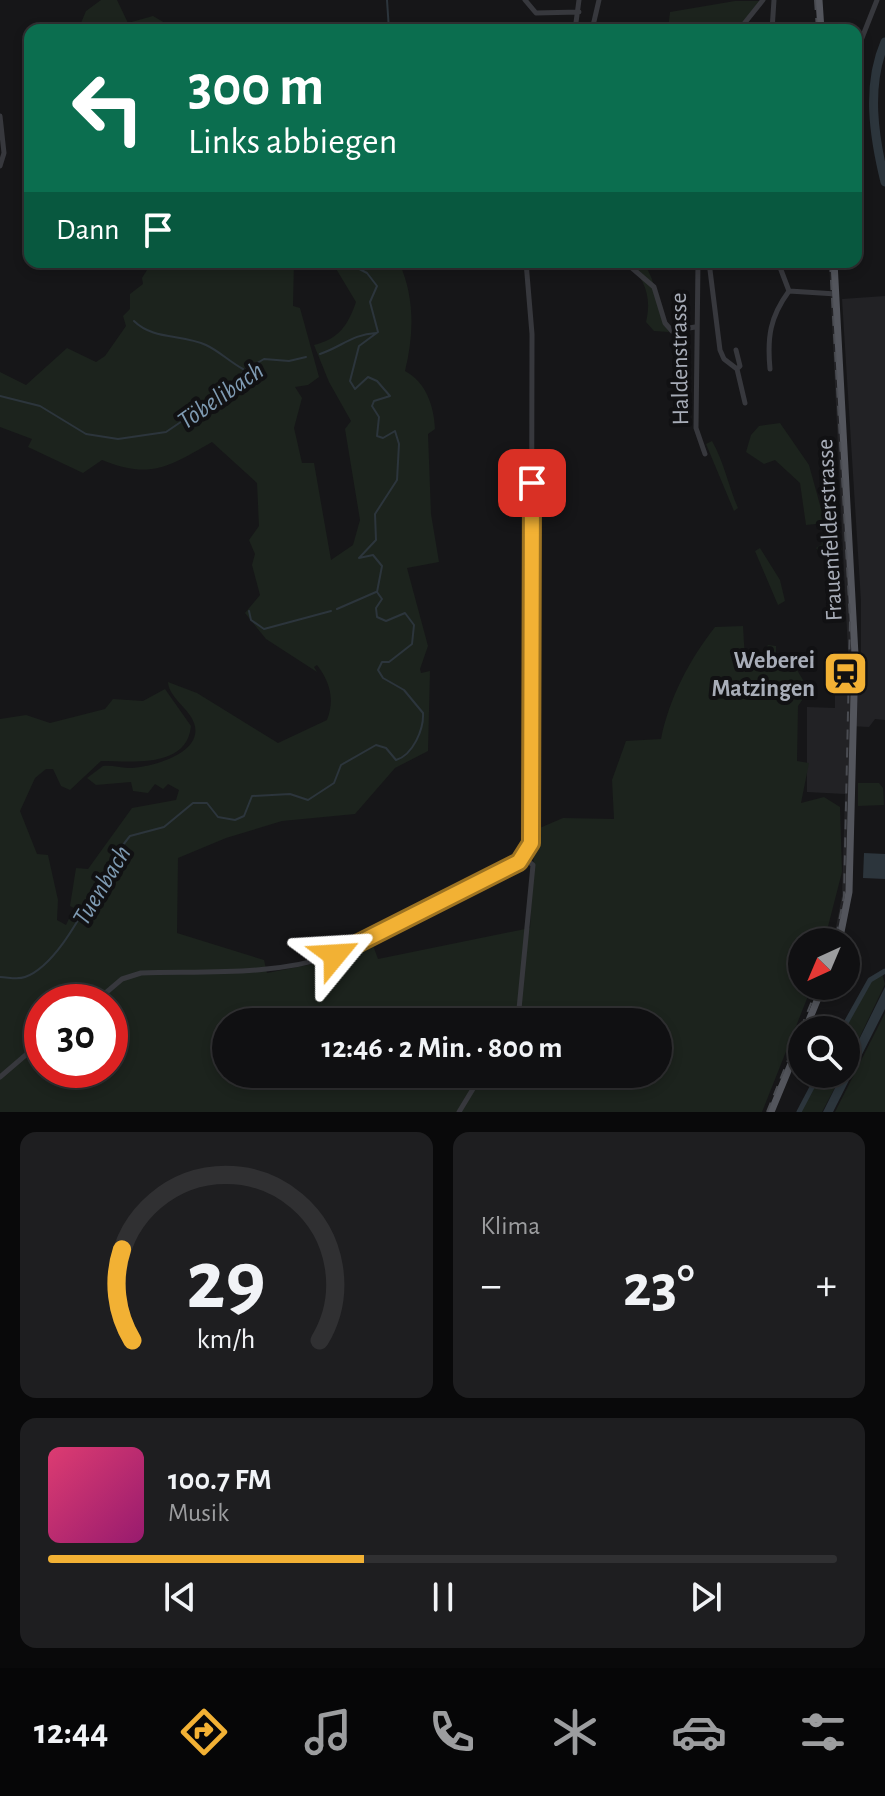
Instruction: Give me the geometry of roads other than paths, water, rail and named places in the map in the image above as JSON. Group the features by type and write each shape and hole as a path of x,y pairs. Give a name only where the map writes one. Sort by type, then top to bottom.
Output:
{"main road":[{"path":"819,0 821,24"},
{"name":"Frauenfelderstrasse","path":"835,268 854,591 849,892 842,928"},
{"path":"771,1112 788,1071"}],"street":[{"path":"525,0 536,13 579,12"},
{"path":"576,24 579,0"},
{"path":"593,24 599,0"},
{"path":"744,24 763,0"},
{"path":"772,24 774,0"},
{"path":"862,38 877,0"},
{"path":"0,116 4,153 0,166"},
{"path":"116,984 141,973 262,971 308,964 335,955 523,857 531,843 532,348 526,268"},
{"path":"630,268 654,287 665,323 672,331 695,327"},
{"name":"Haldenstrasse","path":"698,268 696,428 705,454"},
{"path":"710,268 720,350 724,359 737,369 745,403"},
{"path":"780,268 789,291"},
{"path":"789,291 837,294"},
{"path":"770,369 767,335 771,320 789,291"},
{"path":"736,350 740,366 737,369"},
{"path":"519,1008 533,865 523,857"},
{"path":"0,1077 24,1056"},
{"path":"459,1112 474,1088"}],"waterway":[{"name":"Tuenbach","path":"387,0 389,24"},
{"path":"885,42 875,76 874,94 875,130 885,182"},
{"name":"Tuenbach","path":"0,977 25,977 55,954 130,836 164,827 193,803 207,803 218,817 235,820 244,816 252,796 290,794 308,800 334,783 341,765 376,745 386,748 396,760 408,753 416,741 423,713 404,690 383,678 378,670 382,662 389,662 412,644 414,625 405,613 386,621 377,617 376,608 382,599 377,592 382,566 373,555 359,558 376,540 375,514 397,480 399,444 395,431 383,438 377,436 379,417 372,406 374,401 390,396 377,381 368,377 355,389 350,381 359,346 378,332 370,302 377,286 367,273 357,268"},
{"path":"134,321 150,331 206,345 243,369"},
{"name":"Töbelibach","path":"320,354 354,338 376,333"},
{"name":"Töbelibach","path":"0,396 40,406 86,434 118,439 166,432 225,392 245,370 264,359 289,361 306,357"},
{"path":"337,609 376,592"},
{"path":"249,611 251,620 264,629 331,611"},
{"path":"850,1016 870,980 885,971"},
{"path":"799,1112 812,1088"}],"railway":[{"path":"815,0 817,24"},
{"path":"830,268 850,620 844,896 838,928"},
{"path":"767,1112 812,1000"}],"place":[{"name":"Weberei Matzingen","path":"846,674"}]}
